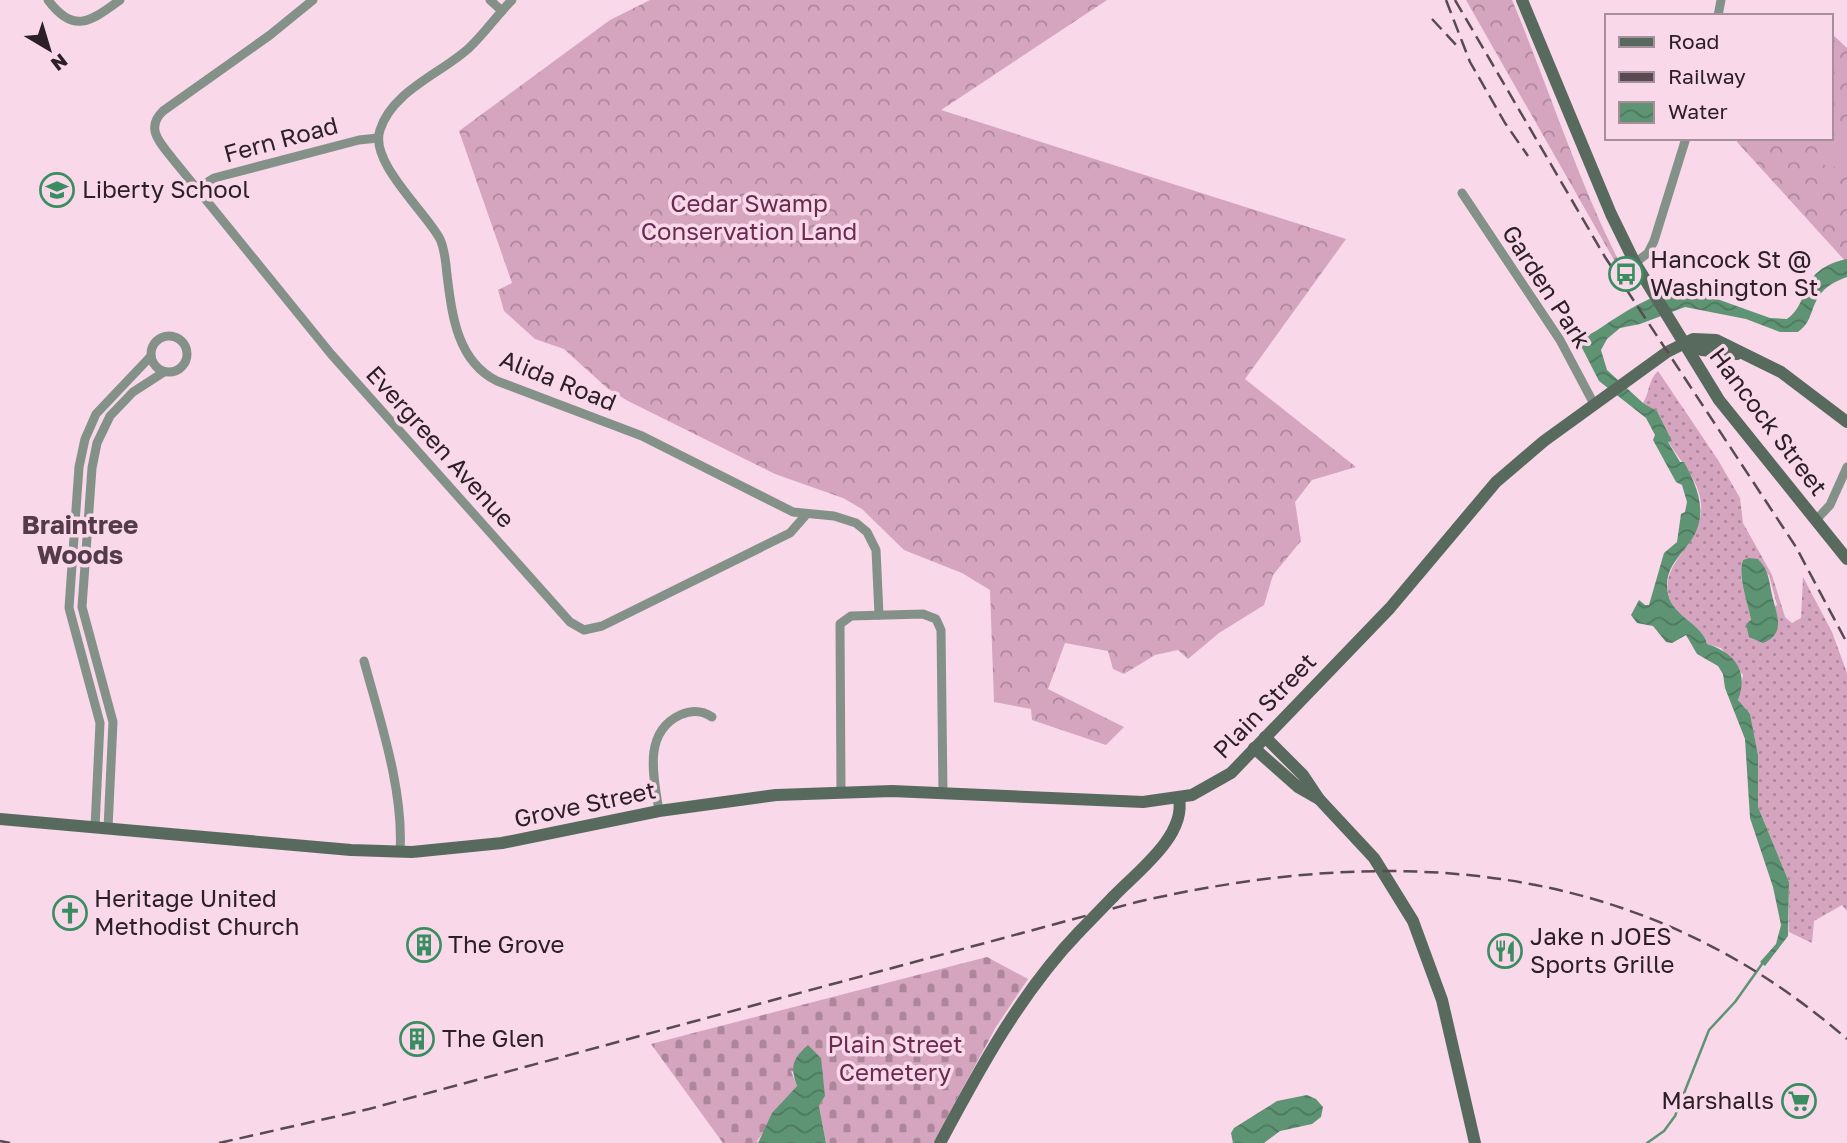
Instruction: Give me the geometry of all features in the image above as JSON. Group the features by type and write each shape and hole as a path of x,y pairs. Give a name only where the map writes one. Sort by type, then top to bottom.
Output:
{"main road":[{"path":"1522,0 1611,214 1635,263"},
{"name":"Hancock Street","path":"1635,263 1719,400 1847,559"},
{"path":"1683,343 1707,351 1743,354 1788,377 1847,422"},
{"name":"Plain Street","path":"1179,799 1219,782 1265,737 1396,600 1496,482 1534,448 1628,379 1683,343"},
{"path":"1265,737 1303,775 1319,799 1374,858 1413,921 1442,1000 1475,1143"},
{"path":"1254,748 1298,787 1319,799"},
{"name":"Grove Street","path":"0,818 400,852 502,843 659,811 761,796 841,792 943,793 1143,802 1179,799"},
{"path":"940,1143 1017,1013 1049,966 1174,832 1180,818 1179,799"}],"street":[{"path":"48,0 64,16 79,22 93,19 120,0"},
{"name":"Evergreen Avenue","path":"313,0 157,117 154,124 157,137 196,189 341,366 579,628 590,630 602,626 796,529 805,516"},
{"path":"490,0 502,11"},
{"path":"378,138 382,125 394,107 462,54 512,0"},
{"name":"Fern Road","path":"196,189 214,178 359,140 378,138"},
{"name":"Alida Road","path":"378,138 385,162 441,241 459,336 469,357 482,371 503,384 642,436 805,516"},
{"path":"1635,263 1648,253 1654,242 1685,140"},
{"name":"Garden Park","path":"1462,193 1560,340 1594,404"},
{"path":"172,337 182,343 186,351 183,364 173,372 164,372 126,399 104,426 93,456 82,607 114,728 101,828 101,729 69,608 79,460 90,426 107,399 142,368 151,356 153,345 162,338 172,337"},
{"path":"151,356 154,364 164,372"},
{"path":"1816,520 1830,505 1847,467"},
{"path":"805,516 841,518 856,523 867,532 876,556 879,615"},
{"path":"73,530 86,531"},
{"path":"841,792 838,628 851,615 927,614 936,619 940,626 943,793"},
{"path":"83,663 95,659"},
{"path":"364,661 387,751 400,826 400,852"},
{"path":"659,811 652,762 658,736 669,722 684,713 700,711 712,717"}],"green space":[{"name":"Cedar Swamp Conservation Land","path":"650,0 1107,0 941,110 1346,239 1245,379 1356,467 1312,480 1295,502 1301,541 1273,575 1264,605 1219,633 1188,659 1178,650 1155,655 1124,674 1113,669 1108,651 1065,643 1048,689 1124,727 1106,745 1032,720 1031,709 994,702 990,590 962,573 904,550 862,509 843,498 775,474 628,401 607,388 564,349 535,339 504,311 498,290 512,283 459,131 610,20"},
{"path":"1466,0 1512,0 1593,206 1625,273 1622,274"},
{"path":"1833,35 1847,48 1847,263 1737,142 1833,140"},
{"path":"1833,136 1847,144 1847,148 1832,170 1817,160"},
{"path":"1658,371 1718,460 1740,498 1743,523 1772,575 1785,617 1792,623 1801,618 1803,577 1832,632 1847,673 1847,911 1842,905 1814,921 1812,943 1789,932 1789,882 1758,807 1758,755 1750,715 1738,700 1743,675 1721,648 1707,644 1699,631 1675,608 1668,593 1672,568 1693,536 1701,509 1697,486 1668,441 1672,441 1657,411 1643,403","holes":["1743,560 1769,575 1777,605 1751,621 1742,582"]},
{"name":"Plain Street Cemetery","path":"987,957 1028,979 996,1027 933,1143 826,1143 819,1106 825,1096 822,1079 791,1071 797,1086 758,1143 723,1143 651,1044"}],"water":[{"path":"1847,259 1847,277 1824,290 1805,326 1798,332 1780,332 1746,319 1685,307 1640,324 1620,328 1607,339 1601,350 1607,370 1643,403 1657,411 1672,441 1668,442 1680,462 1684,462 1697,490 1700,512 1697,528 1673,565 1668,578 1668,594 1676,609 1700,631 1707,644 1725,652 1737,664 1740,672 1742,680 1738,700 1750,714 1758,755 1758,807 1789,882 1788,936 1765,966 1760,962 1776,944 1781,925 1773,887 1750,818 1745,739 1725,688 1723,674 1718,666 1697,654 1686,635 1672,643 1666,642 1653,626 1637,623 1631,615 1639,600 1649,605 1664,553 1677,542 1681,514 1685,512 1687,502 1682,485 1676,482 1653,440 1655,435 1646,418 1599,381 1580,344 1587,336 1633,307 1656,296 1680,290 1692,290 1770,318 1787,319 1800,304 1812,278 1831,264"},
{"path":"1758,559 1764,567 1778,622 1775,634 1763,643 1749,637 1746,624 1751,620 1741,566 1743,560"},
{"path":"808,1045 821,1058 825,1096 819,1106 826,1143 758,1143 772,1113 797,1086 794,1064"},
{"path":"1307,1095 1316,1099 1323,1107 1321,1117 1312,1124 1280,1131 1264,1143 1233,1143 1231,1133 1234,1128 1277,1101"}],"waterway":[{"path":"1647,1143 1664,1131 1675,1116 1709,1030 1735,1002 1762,964"}],"railway":[{"path":"1446,0 1470,62 1505,123 1528,156"},
{"path":"1455,0 1605,257 1796,547 1847,643"},
{"path":"1432,19 1457,46"},
{"path":"219,1143 369,1109 1137,902 1233,884 1327,873 1420,872 1510,880 1599,901 1684,933 1767,979 1847,1039"},
{"path":"0,1141 10,1143"}],"place":[{"name":"Liberty School","path":"57,190"},
{"name":"Hancock St @ Washington St","path":"1626,274"},
{"name":"Heritage United Methodist Church","path":"70,913"},
{"name":"The Grove","path":"424,945"},
{"name":"Jake n JOES Sports Grille","path":"1505,951"},
{"name":"The Glen","path":"417,1039"},
{"name":"Marshalls","path":"1799,1101"}],"district":[{"name":"Braintree Woods","path":"80,540"}]}
